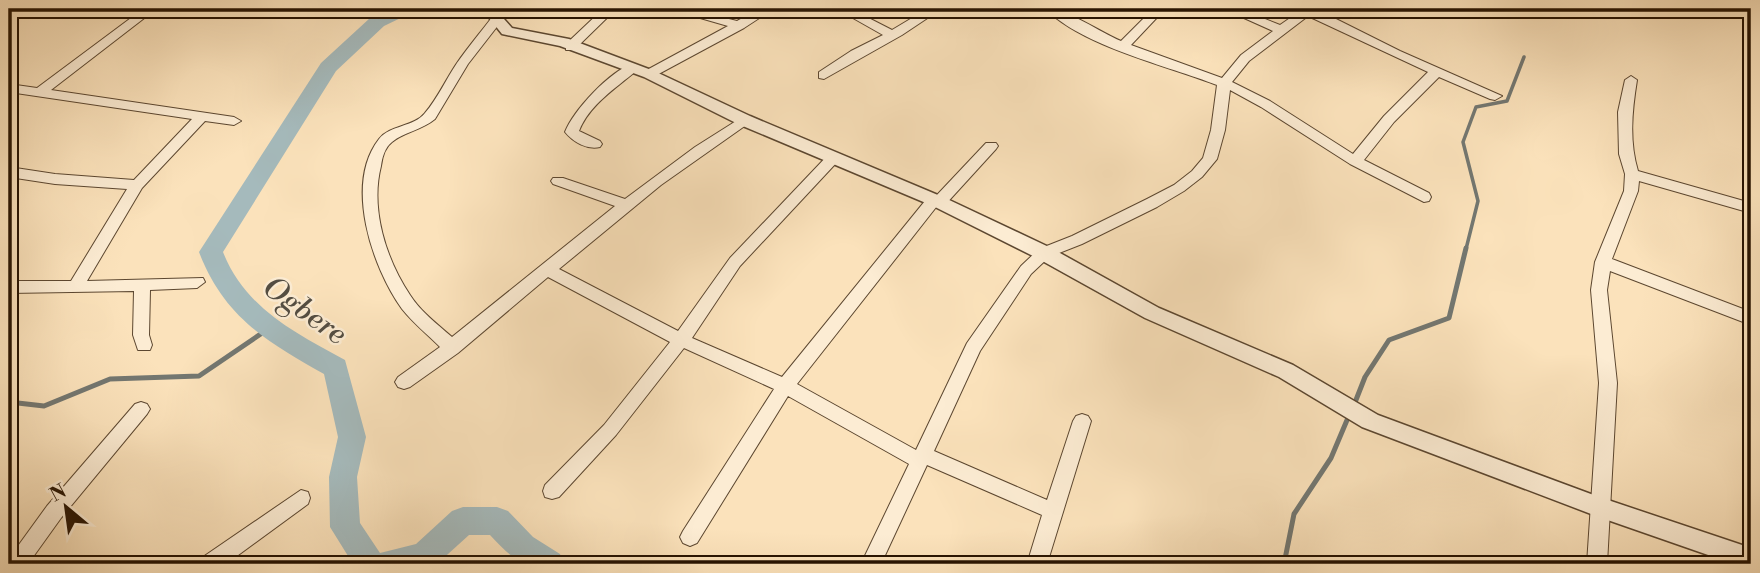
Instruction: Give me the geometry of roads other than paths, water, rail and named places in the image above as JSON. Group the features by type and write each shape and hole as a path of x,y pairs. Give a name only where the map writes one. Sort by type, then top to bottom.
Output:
{"street":[{"path":"41,91 150,9"},
{"path":"570,47 610,9"},
{"path":"675,9 740,25"},
{"path":"595,144 578,138 572,132 573,126 592,104 641,71 740,25 767,9"},
{"path":"843,9 892,35"},
{"path":"824,75 855,54 935,9"},
{"path":"1052,9 1082,30 1224,83 1256,99 1355,161 1424,197"},
{"path":"1123,46 1159,9"},
{"path":"1230,9 1281,30"},
{"path":"871,564 973,348 1026,271 1044,253 1152,203 1197,174 1210,159 1218,130 1224,83 1245,58 1281,30 1309,10 1495,96"},
{"path":"499,14 500,25 507,30 564,42 570,47 641,71 744,120 936,201 1044,253 1152,313 1286,371 1370,421 1728,558 1751,559"},
{"path":"452,348 407,304 378,246 371,214 372,170 386,139 422,123 430,116 463,63 499,14"},
{"path":"1355,161 1389,119 1437,71"},
{"path":"1597,564 1608,383 1600,290 1603,262 1631,191 1632,174 1626,154 1625,112 1631,80"},
{"path":"11,91 41,91 234,121"},
{"path":"75,287 137,185 201,117"},
{"path":"404,382 452,348 691,154 744,120"},
{"path":"691,537 785,386 936,201 991,146"},
{"path":"552,491 610,430 681,340 735,261 834,158"},
{"path":"9,172 55,179 137,185"},
{"path":"1632,174 1751,208"},
{"path":"558,181 628,205"},
{"path":"1603,262 1751,319"},
{"path":"548,270 681,340 785,386 922,458 1053,511"},
{"path":"9,286 75,287 197,282"},
{"path":"142,284 141,335 144,345"},
{"path":"16,564 54,512 141,409"},
{"path":"1037,564 1082,421"},
{"path":"210,564 301,498"}],"waterway":[{"name":"Ogbere","path":"370,564 345,527 343,477 352,437 336,368 278,334 245,308 219,274 211,252 328,67 377,22 405,9"},
{"path":"1466,249 1478,201 1463,142 1476,107 1507,101 1524,57"},
{"path":"1354,405 1365,377 1389,340 1449,318 1466,248"},
{"path":"9,402 44,406 110,379 199,376 268,329"},
{"path":"1284,564 1294,514 1331,458 1350,413"},
{"name":"Ogbere","path":"390,564 424,556 463,521 497,521 522,547 549,564"}]}
